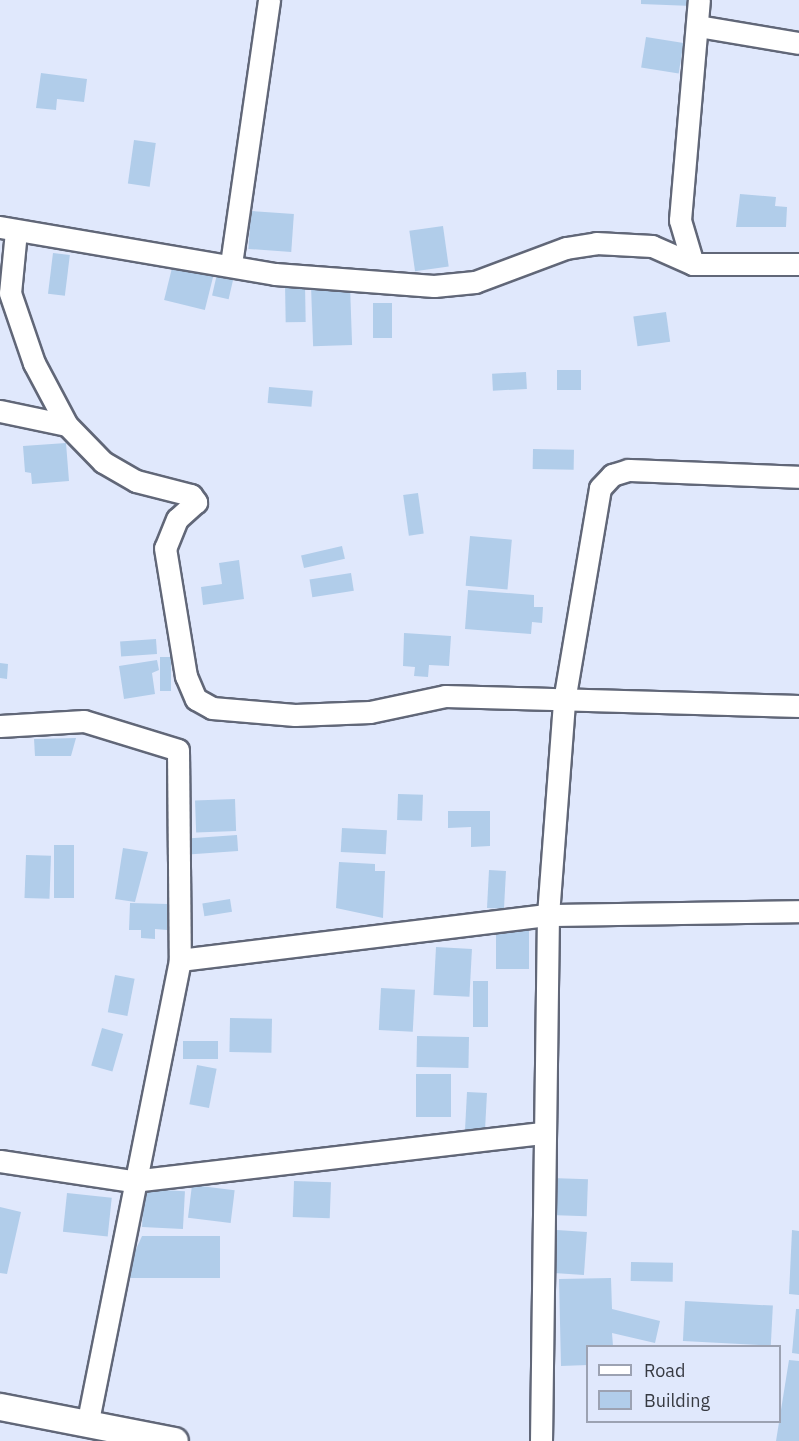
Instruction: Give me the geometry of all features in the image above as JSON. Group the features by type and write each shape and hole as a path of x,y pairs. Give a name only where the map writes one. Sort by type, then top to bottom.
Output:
{"street":[{"path":"231,264 269,0"},
{"path":"693,264 680,220 699,0"},
{"path":"698,26 799,43"},
{"path":"799,264 693,264 652,246 596,243 566,248 475,282 434,286 275,274 231,264 8,229 10,293 34,363 67,425 103,462 136,481 191,495 196,502 177,519 165,548 186,676 196,699 212,708 295,715 370,712 426,696 799,706"},
{"path":"0,411 67,425"},
{"path":"541,1441 548,915 564,701 600,488 612,475 628,470 799,477"},
{"path":"0,726 84,721 178,750 180,960 133,1181 87,1424"},
{"path":"180,960 548,915 799,911"},
{"path":"0,1161 133,1181 544,1133"},
{"path":"0,1407 176,1441"}],"building":[{"path":"641,0 692,0 692,6 641,4"},
{"path":"646,37 684,43 679,74 641,68"},
{"path":"41,73 87,79 84,102 57,99 56,110 36,108"},
{"path":"134,140 156,143 150,187 128,184"},
{"path":"740,194 776,197 775,206 787,207 786,227 736,227"},
{"path":"251,211 294,214 291,252 248,249"},
{"path":"443,226 449,267 415,271 409,231"},
{"path":"53,253 70,255 65,296 48,294"},
{"path":"173,264 214,274 205,310 164,300"},
{"path":"217,274 234,278 229,299 212,295"},
{"path":"285,283 305,283 306,322 286,322"},
{"path":"350,285 352,345 313,346 311,286"},
{"path":"373,303 392,303 392,338 373,338"},
{"path":"666,312 670,342 637,346 633,317"},
{"path":"557,370 581,370 581,390 557,390"},
{"path":"526,372 527,389 493,391 492,374"},
{"path":"269,387 313,391 311,407 268,403"},
{"path":"66,443 69,481 32,484 31,473 25,472 23,446"},
{"path":"533,449 574,450 574,470 533,469"},
{"path":"418,493 424,534 409,536 403,495"},
{"path":"470,536 512,540 507,589 466,586"},
{"path":"342,546 345,559 304,568 301,555"},
{"path":"239,560 244,599 203,605 201,587 222,584 219,563"},
{"path":"351,573 354,591 312,597 310,580"},
{"path":"468,590 534,595 534,607 543,607 542,623 532,622 531,634 465,629"},
{"path":"404,633 451,636 449,666 429,665 428,677 414,676 415,667 403,666"},
{"path":"156,639 157,654 121,656 120,642"},
{"path":"160,657 171,657 171,691 160,691"},
{"path":"157,660 159,670 152,673 155,694 124,699 119,666"},
{"path":"0,663 8,664 7,679 0,678"},
{"path":"76,738 71,756 35,756 34,739"},
{"path":"398,794 423,795 422,821 397,820"},
{"path":"235,799 236,831 196,832 195,800"},
{"path":"448,811 490,811 490,846 471,847 471,827 448,828"},
{"path":"342,828 387,830 386,854 341,852"},
{"path":"237,835 238,851 188,854 187,838"},
{"path":"54,845 74,845 74,898 54,898"},
{"path":"123,848 148,852 135,902 115,899"},
{"path":"26,855 51,856 49,899 24,898"},
{"path":"339,862 375,864 375,871 385,871 383,918 336,908"},
{"path":"489,870 506,871 504,909 487,908"},
{"path":"230,899 232,912 204,916 202,903"},
{"path":"130,903 168,904 167,930 155,929 155,939 141,938 141,930 129,930"},
{"path":"496,931 529,931 529,969 496,969"},
{"path":"436,947 472,949 469,997 433,995"},
{"path":"115,975 135,979 127,1016 108,1012"},
{"path":"473,981 488,981 488,1027 473,1027"},
{"path":"381,988 415,990 413,1032 379,1030"},
{"path":"230,1018 272,1019 271,1053 229,1052"},
{"path":"102,1028 123,1034 112,1072 91,1065"},
{"path":"417,1036 469,1037 468,1068 416,1067"},
{"path":"183,1041 218,1041 218,1059 183,1059"},
{"path":"197,1065 217,1069 209,1108 189,1104"},
{"path":"416,1074 451,1074 451,1117 416,1117"},
{"path":"467,1092 487,1093 485,1131 465,1130"},
{"path":"551,1178 588,1179 587,1216 550,1215"},
{"path":"294,1181 331,1182 330,1218 293,1217"},
{"path":"192,1185 235,1190 231,1223 188,1218"},
{"path":"144,1189 185,1191 183,1229 142,1227"},
{"path":"67,1193 112,1198 108,1236 63,1232"},
{"path":"0,1207 21,1212 7,1274 0,1273"},
{"path":"557,1230 587,1232 584,1275 554,1273"},
{"path":"792,1230 799,1231 799,1295 789,1294"},
{"path":"142,1236 220,1236 220,1278 123,1278"},
{"path":"631,1262 673,1263 673,1282 631,1281"},
{"path":"611,1278 612,1309 660,1321 655,1343 612,1333 613,1345 586,1345 586,1365 561,1366 559,1279"},
{"path":"685,1301 773,1306 771,1345 683,1341"},
{"path":"796,1309 799,1309 799,1354 792,1353"},
{"path":"789,1360 799,1361 799,1441 776,1441 779,1423 781,1423"}]}
